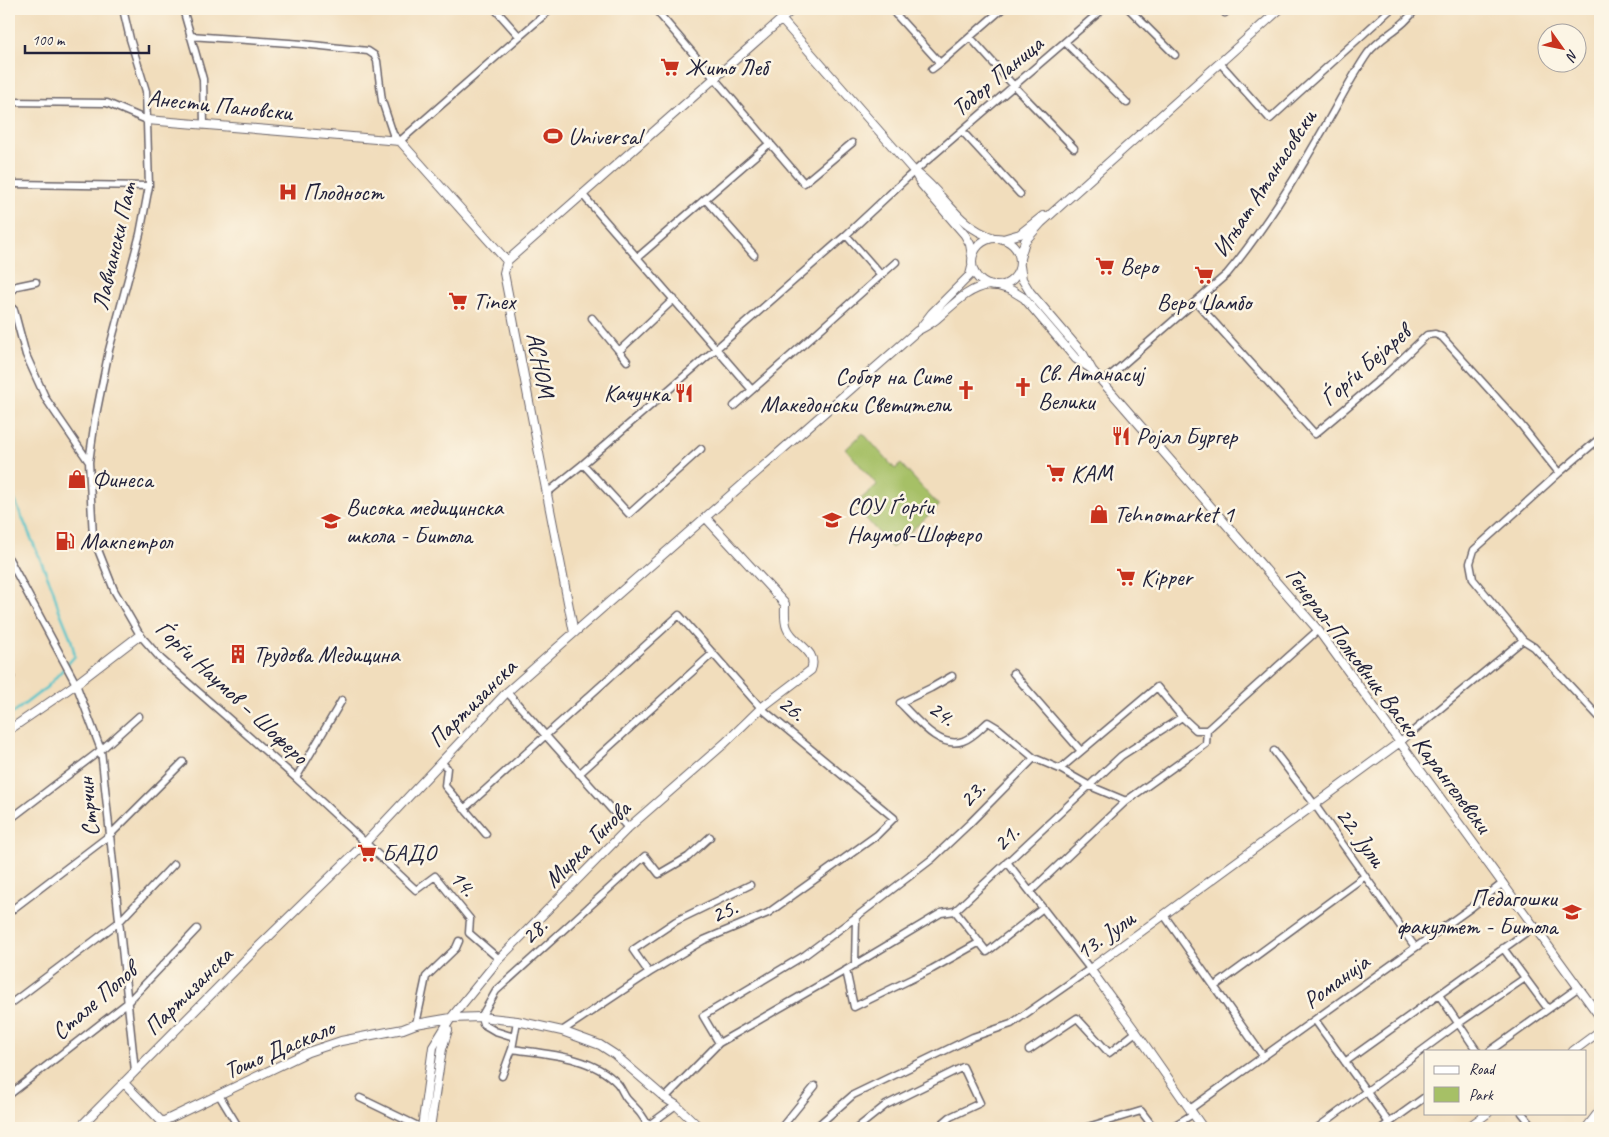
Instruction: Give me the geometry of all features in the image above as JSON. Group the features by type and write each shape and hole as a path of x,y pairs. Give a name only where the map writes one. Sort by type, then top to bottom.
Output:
{"main road":[{"path":"1588,1128 1600,1111"}],"street":[{"name":"Лавчански Пат","path":"89,462 102,383 140,234 149,186 146,91 123,9"},
{"path":"183,9 203,79 204,125"},
{"path":"495,9 519,36"},
{"path":"400,141 551,9"},
{"path":"655,9 804,183 852,144"},
{"path":"190,36 303,44 368,51 374,55 377,61 382,101 393,134 506,261 713,77 793,9"},
{"path":"891,9 940,63"},
{"path":"896,15 904,9"},
{"path":"932,70 1002,9"},
{"name":"Тодор Паница","path":"547,493 583,464 846,235 914,171 1104,9"},
{"path":"1128,9 1175,55"},
{"path":"993,285 1005,284 1017,274 1025,242 1041,223 1280,9"},
{"name":"Игњат Атанасовски","path":"1220,63 1270,119 1391,9"},
{"name":"Игњат Атанасовски","path":"1103,382 1227,274 1253,242 1303,165 1370,51 1399,26 1415,9"},
{"name":"Генерал-Полковник Васко Карангелевски","path":"781,19 914,171 928,182 965,223 985,235 999,238 1014,246 1020,262 1022,279 1030,292 1083,354 1092,370"},
{"path":"970,37 1074,148"},
{"path":"1066,43 1127,103"},
{"name":"Анести Пановски","path":"9,102 107,103 147,120 400,141"},
{"path":"962,131 1020,194"},
{"path":"638,257 770,143"},
{"name":"Генерал-Полковник Васко Карангелевски","path":"914,171 922,185 966,236 970,244 972,261 977,277 993,285 1011,290 1024,298 1076,358 1092,370 1103,382 1318,630 1600,1017"},
{"path":"13,184 149,186"},
{"path":"582,194 752,390"},
{"path":"972,261 976,249 987,239 1020,234 1038,219 1071,197"},
{"path":"705,200 754,255"},
{"path":"846,235 881,275"},
{"name":"АСНОМ","path":"506,261 504,273 574,633"},
{"name":"Партизанска","path":"79,1128 364,843 506,692 917,331 970,275 972,261"},
{"path":"734,406 896,262"},
{"path":"9,294 17,286 36,282"},
{"name":"Партизанска","path":"917,331 939,318 979,286 993,285"},
{"path":"619,351 674,300"},
{"name":"Ѓорѓи Бејарев","path":"1196,302 1315,434 1385,375 1427,335 1435,334 1442,337 1521,425 1559,473"},
{"path":"9,305 14,310 26,355 46,398 89,462"},
{"path":"592,318 627,362"},
{"path":"1600,438 1474,550 1470,563 1473,579 1523,640 1534,647 1600,718"},
{"path":"583,464 629,514 701,449"},
{"name":"Ѓорѓи Наумов – Шоферо","path":"89,462 93,537 114,590 140,635 161,659 296,778 364,843"},
{"name":"Мирка Гинова","path":"422,1128 433,1047 451,1018 498,959 628,828 725,743 761,708 810,670 813,664 812,657 787,630 784,614 785,604 706,518"},
{"name":"Стрчин","path":"9,558 76,684 101,750 135,1071"},
{"name":"26.","path":"545,736 680,615 761,708 894,818"},
{"path":"1060,769 1157,687 1182,717 1196,730 1207,730 1318,630"},
{"path":"9,730 76,684 140,635"},
{"path":"1400,742 1523,640"},
{"path":"579,774 713,653"},
{"path":"1013,673 1080,751"},
{"name":"24.","path":"952,676 900,703 935,736 950,743 964,741 988,722 1034,758"},
{"path":"506,692 628,828"},
{"path":"296,778 342,700"},
{"path":"9,820 101,750 139,716"},
{"name":"21.","path":"665,1098 719,1043 941,913 956,911 1121,756 1182,717"},
{"path":"1031,891 1126,801 1206,744 1207,730"},
{"path":"464,809 545,736"},
{"name":"13. Јули","path":"815,1128 853,1095 973,1037 1011,1024 1090,969 1400,742"},
{"name":"22. Јули","path":"1274,751 1315,805 1415,947"},
{"path":"1034,758 1060,769 1090,786 1126,801"},
{"name":"23.","path":"719,1043 703,1016 805,955 932,859 1034,758"},
{"path":"9,912 110,834 183,762"},
{"path":"441,762 447,768 445,786 486,834"},
{"name":"25.","path":"562,1031 649,972 704,940 768,913 877,835 894,818"},
{"name":"28.","path":"481,1017 496,991 645,856 659,874 688,856 710,836"},
{"name":"14.","path":"364,843 416,890 435,876 470,919 468,933 498,959"},
{"path":"1007,862 1090,969 1203,1128"},
{"path":"9,1005 119,922 174,864"},
{"path":"1215,986 1365,876"},
{"name":"Романија","path":"1170,1128 1263,1056 1503,883"},
{"path":"649,972 633,950 676,921 750,885"},
{"path":"956,911 987,952 1043,908"},
{"path":"1164,915 1263,1056"},
{"path":"854,965 856,917"},
{"path":"1344,1062 1534,926"},
{"name":"Стале Попов","path":"9,1095 127,1003 197,929"},
{"path":"416,1024 426,977 456,948 459,941"},
{"path":"846,970 854,1007 932,969 980,942"},
{"path":"1503,948 1548,1009"},
{"path":"1317,1128 1458,1023 1525,978"},
{"path":"1491,1050 1579,987"},
{"name":"Генерал-Полковник Васко Карангелевски","path":"1585,994 1600,1006"},
{"path":"1439,995 1476,1050"},
{"path":"481,1017 483,1024 495,1031 514,1037"},
{"name":"Тошо Даскало","path":"162,1125 308,1052 341,1041 416,1024 451,1018 481,1017 517,1021 562,1031 583,1038 614,1054 665,1098 676,1105 700,1128"},
{"path":"430,1128 442,1048 451,1018"},
{"path":"1029,1050 1077,1018 1109,1053 1136,1032"},
{"path":"1315,1020 1389,1123"},
{"path":"502,1076 512,1049 517,1021"},
{"path":"1574,1050 1600,1031"},
{"path":"512,1049 555,1055 598,1068 617,1083 626,1098 641,1113 646,1127 676,1105"},
{"path":"857,1128 886,1105 962,1067 980,1103 950,1117 937,1128"},
{"path":"124,1083 162,1125"},
{"path":"781,1128 814,1086"},
{"path":"219,1095 239,1128"},
{"path":"360,1098 422,1128"},
{"path":"1382,1128 1424,1098"},
{"path":"1084,1128 1141,1111 1154,1128"},
{"path":"1468,1128 1487,1114"},
{"path":"1523,1114 1534,1128"}],"green space":[{"path":"863,433 895,469 901,464 939,506 892,548 854,505 877,485 846,449"}],"waterway":[{"path":"9,487 53,589 71,639 75,656 47,687 9,716"}],"place":[{"name":"Жито Леб","path":"670,67"},
{"name":"Universal","path":"553,136"},
{"name":"Плодност","path":"288,192"},
{"name":"Веро","path":"1105,266"},
{"name":"Веро Џамбо","path":"1204,275"},
{"name":"Tinex","path":"458,301"},
{"name":"Св. Атанасиј Велики","path":"1023,387"},
{"name":"Собор на Сите Македонски Светители","path":"966,390"},
{"name":"Качунка","path":"684,393"},
{"name":"Ројал Бургер","path":"1121,436"},
{"name":"KAM","path":"1056,473"},
{"name":"Финеса","path":"77,479"},
{"name":"Tehnomarket 1","path":"1099,514"},
{"name":"СОУ Ѓорѓи Наумов-Шоферо","path":"832,520"},
{"name":"Висока медицинска школа - Битола","path":"331,521"},
{"name":"Макпетрол","path":"65,541"},
{"name":"Kipper","path":"1126,577"},
{"name":"Трудова Медицина","path":"238,654"},
{"name":"БАДО","path":"367,853"},
{"name":"Педагошки факултет - Битола","path":"1572,912"}]}
